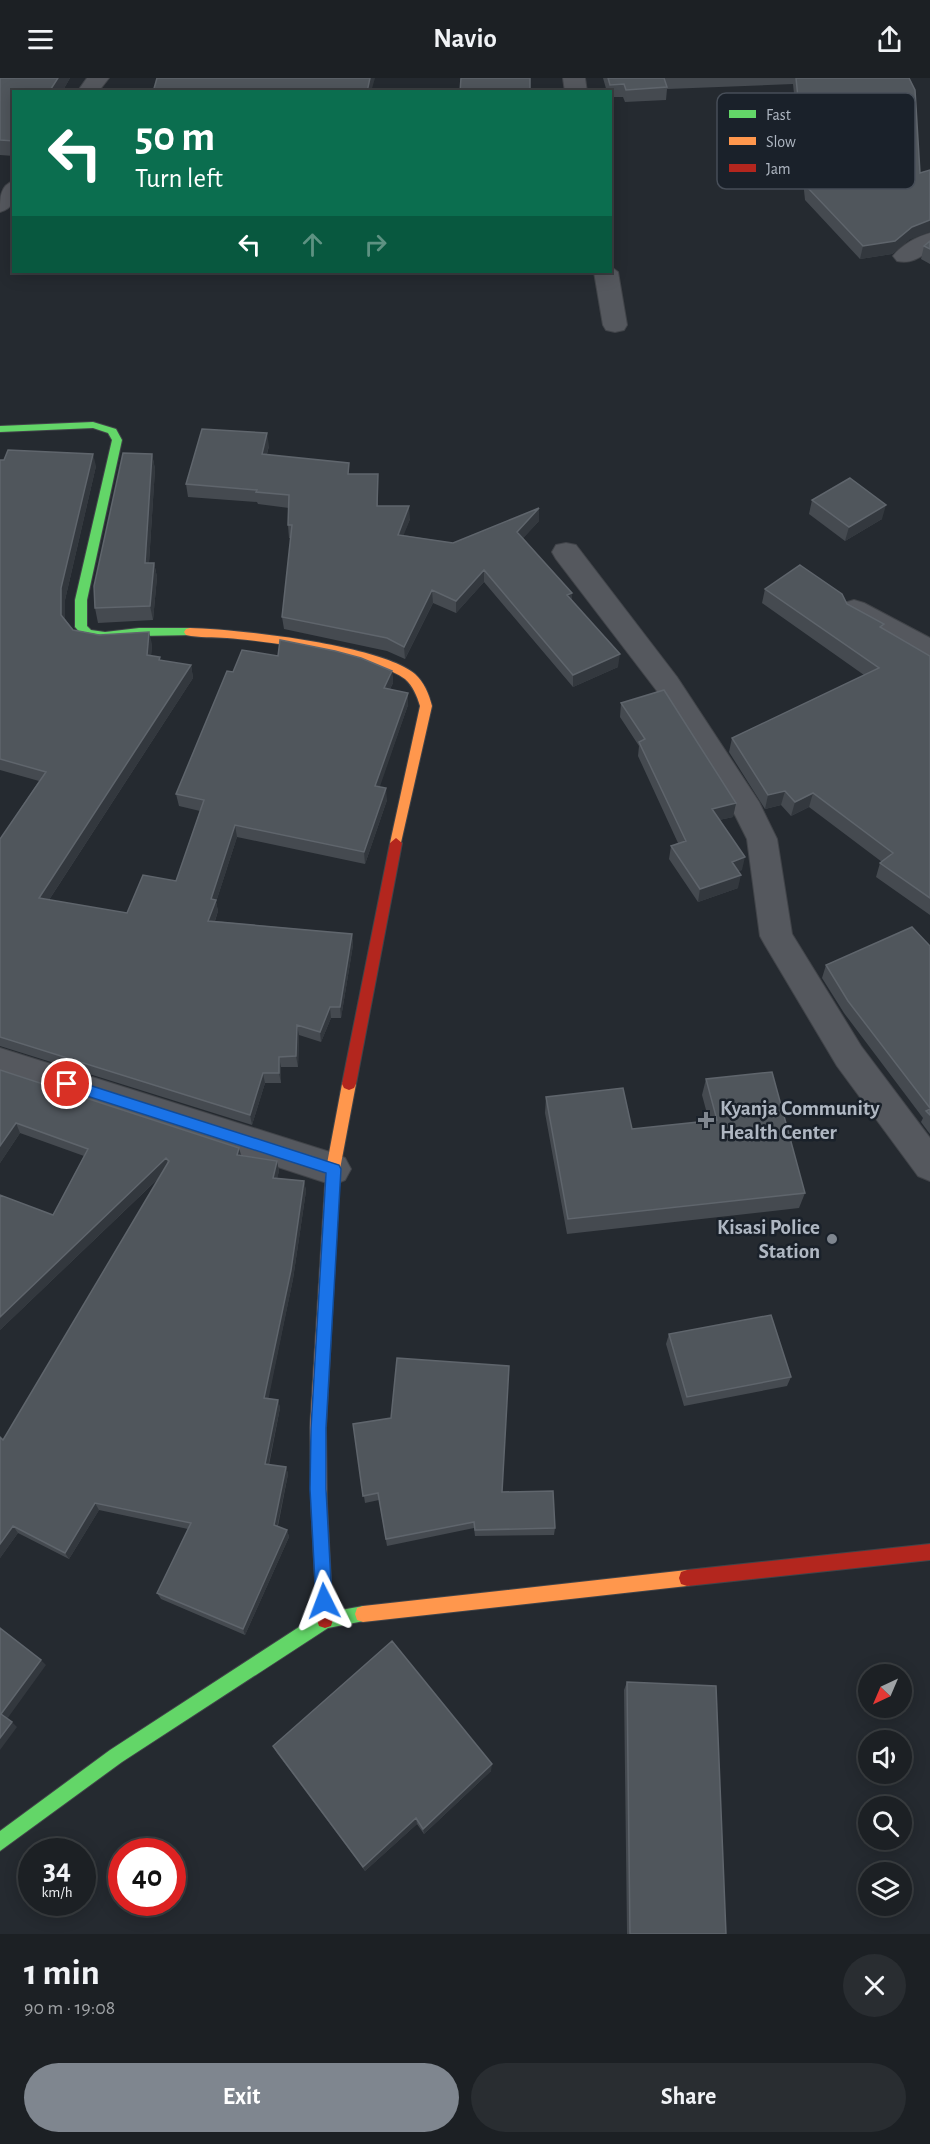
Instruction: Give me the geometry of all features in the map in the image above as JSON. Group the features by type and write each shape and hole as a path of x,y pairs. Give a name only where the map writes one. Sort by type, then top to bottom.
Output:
{"street":[{"path":"89,90 98,78"},
{"path":"0,205 12,190"},
{"path":"905,256 930,240"},
{"path":"606,273 615,325"},
{"path":"0,429 93,425 112,431 117,440 81,600 81,627 88,634 105,636 139,632 213,632 296,643 387,663 410,676 422,692 426,706 385,892 333,1169 318,1428 318,1489 325,1620"},
{"path":"566,552 667,684 748,810 762,839 776,936 849,1056 930,1166"},
{"path":"854,610 930,651"},
{"path":"0,1062 333,1169"},
{"path":"0,1842 116,1756 325,1620 391,1610 930,1552"}],"building":[{"path":"0,78 58,78 50,90 12,90 12,141 0,140"},
{"path":"157,78 370,78 367,90 154,90"},
{"path":"461,78 530,78 530,90 460,90"},
{"path":"608,78 664,78 667,87 626,90 624,84 610,85"},
{"path":"796,78 909,78 915,90 920,173 930,170 930,220 912,227 895,241 863,246 809,189 915,189 915,93 798,93"},
{"path":"930,241 930,249 924,246"},
{"path":"202,429 267,433 262,454 349,463 348,474 378,474 377,506 409,506 398,535 453,543 539,508 517,532 572,593 567,595 620,654 573,675 484,570 456,601 432,590 404,647 387,638 282,617 292,525 288,525 289,495 186,484"},
{"path":"8,450 93,454 61,588 61,615 73,630 99,635 149,632 147,655 160,657 159,660 191,665 39,898 127,913 143,875 176,881 204,800 176,794 227,671 233,672 242,650 278,656 280,640 335,651 361,658 392,671 384,688 408,693 375,786 386,788 364,852 235,825 211,899 216,900 208,921 352,934 340,1007 330,1007 320,1032 297,1025 296,1056 279,1057 279,1073 263,1073 250,1115 0,1037 0,839 46,772 0,759 0,460 4,460"},
{"path":"123,453 152,454 145,563 154,563 150,606 95,608 94,586"},
{"path":"850,478 886,505 849,527 812,500"},
{"path":"800,565 842,594 847,604 884,624 880,627 930,656 930,898 880,863 893,853 813,793 795,802 785,791 768,795 732,738 879,668 765,589"},
{"path":"664,690 736,803 712,809 745,857 732,862 741,875 700,889 671,846 686,841 639,742 645,739 621,703"},
{"path":"912,927 930,946 930,1108 848,1001 826,965"},
{"path":"0,1070 239,1148 237,1155 277,1161 273,1178 304,1181 291,1270 264,1398 278,1400 265,1464 286,1467 274,1525 287,1530 243,1629 157,1593 191,1523 95,1503 65,1553 13,1526 0,1544 0,1437 3,1440 169,1161 166,1158 0,1317 0,1195 53,1215 88,1149 16,1123 0,1146"},
{"path":"772,1072 805,1193 568,1219 546,1097 623,1088 632,1129 717,1120 706,1079"},
{"path":"771,1315 791,1377 687,1397 669,1334"},
{"path":"397,1358 509,1366 502,1492 553,1491 555,1528 475,1530 474,1522 386,1539 378,1493 363,1496 353,1424 391,1418"},
{"path":"0,1628 41,1660 1,1714 12,1722 0,1738"},
{"path":"392,1641 492,1764 423,1829 416,1818 363,1867 273,1746"},
{"path":"627,1682 716,1686 726,1934 630,1934"}],"traffic: fast":[{"path":"0,429 93,425 112,431 117,440 81,600 81,627 88,634 105,636 139,632 190,632"},
{"path":"0,1842 116,1756 325,1620 363,1614"}],"traffic: slow":[{"path":"190,632 209,632 284,641 339,652 384,663 400,670 415,681 426,706 396,843"},
{"path":"319,1503 318,1428 333,1169 349,1084"},
{"path":"363,1614 687,1578"}],"traffic: jam":[{"path":"349,1084 396,843"},
{"path":"319,1503 325,1620"},
{"path":"687,1578 930,1552"}],"place":[{"name":"Kyanja Community Health Center","path":"706,1120"},
{"name":"Kisasi Police Station","path":"832,1239"}],"route":[{"path":"67,1084 333,1169 318,1428 318,1489 324,1601"}]}
